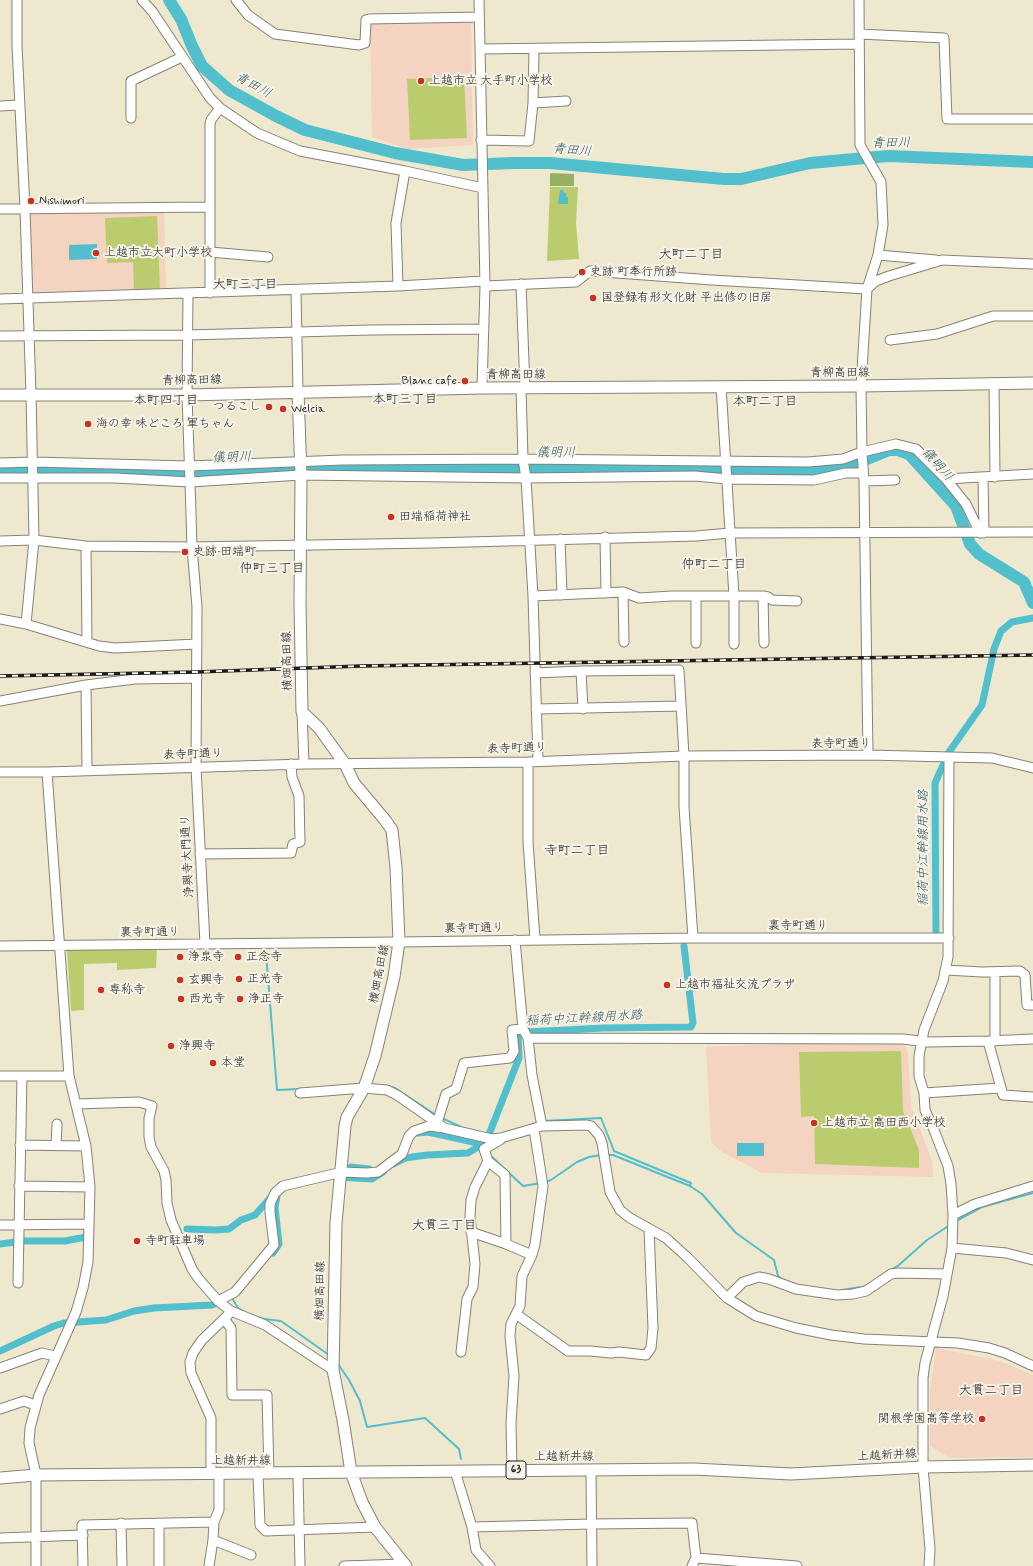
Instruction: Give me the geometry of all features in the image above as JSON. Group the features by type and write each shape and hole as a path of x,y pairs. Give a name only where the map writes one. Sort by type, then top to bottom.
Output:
{"main road":[{"name":"青柳高田線","path":"0,395 187,395 482,388 861,386 1033,383"},
{"name":"横畑高田線","path":"298,392 299,461 301,474 300,545 302,712 319,728 345,764 354,783 392,830 395,855 399,942 394,976 375,1056 364,1088 347,1117 336,1223 333,1370 351,1472 366,1513 374,1527 405,1565"},
{"name":"上越新井線","path":"0,1478 36,1475 298,1474 351,1472 694,1469 791,1474 923,1467 1033,1465"}],"street":[{"path":"17,0 32,394 33,462 34,540 26,624"},
{"path":"142,0 152,11 203,89 220,108 257,133 300,151 405,171 483,188"},
{"path":"236,0 248,15 275,34 359,45 364,43 366,20 369,19 479,17"},
{"path":"479,0 485,284 482,388"},
{"path":"859,0 860,145 881,182 883,225 878,255 867,289 861,386 868,755"},
{"path":"480,49 534,49 859,39 944,38 947,119 1033,119"},
{"path":"481,144 529,142 534,103 534,49"},
{"path":"131,118 130,81 182,57"},
{"path":"534,103 566,101"},
{"path":"0,106 20,105"},
{"path":"210,293 210,124 211,120 220,108"},
{"path":"398,286 396,223 405,171"},
{"path":"0,210 210,207"},
{"path":"210,252 268,257"},
{"path":"878,255 942,260 1033,264"},
{"path":"0,299 398,286 576,282 590,271 867,289 876,282 889,276 942,260"},
{"path":"521,284 523,459 526,478 533,596 538,761"},
{"path":"296,290 298,392"},
{"name":"浄興寺大門通り","path":"188,294 187,395 189,466 192,547 197,607 196,767 205,944"},
{"path":"890,340 937,334 993,316 1033,316"},
{"path":"0,336 188,335 297,331 483,329"},
{"path":"994,383 995,477"},
{"path":"721,386 734,596 734,644"},
{"path":"0,463 33,462 189,466 299,461 523,459 808,462 843,459 896,444 916,449 946,479 966,504 982,533"},
{"path":"0,478 33,476 190,480 301,474 526,478 695,476 814,480 846,474 863,474 895,480"},
{"path":"946,479 1033,474"},
{"path":"982,533 983,478"},
{"path":"0,541 34,540 86,546 192,547 529,541 605,537 696,536 730,533 865,534 1033,532"},
{"path":"605,537 606,593"},
{"path":"560,539 562,595"},
{"path":"86,546 87,642"},
{"path":"533,596 623,592 639,598 672,596 763,596 772,600 797,601"},
{"path":"623,592 624,642"},
{"path":"696,596 696,643"},
{"path":"763,596 764,643"},
{"path":"0,619 26,624 98,646 115,648 197,644"},
{"path":"535,673 679,670 684,756 684,807 693,938"},
{"path":"582,671 583,709"},
{"path":"0,700 86,685 135,679 197,678"},
{"path":"86,685 87,770"},
{"path":"536,709 681,706"},
{"path":"302,712 304,764"},
{"name":"表寺町通り","path":"0,772 47,772 291,764 528,762 684,756 868,755 992,758 1033,768"},
{"path":"929,1566 930,1549 923,1467 923,1378 925,1363 943,1296 952,1248 953,1215 948,1166 925,1110 924,1093 919,1076 919,1056 924,1030 946,970 949,938 949,758"},
{"path":"528,762 528,842 535,939"},
{"path":"200,854 291,852 293,844 300,842 299,796 292,777 291,764"},
{"path":"36,1566 36,1475 29,1443 31,1422 55,1356 76,1312 83,1288 88,1262 90,1187 86,1146 69,1076 66,1014 59,946 47,772"},
{"name":"裏寺町通り","path":"0,946 399,942 535,939 949,938"},
{"path":"512,1470 510,1423 514,1376 510,1336 511,1324 520,1306 522,1276 532,1254 539,1221 543,1186 528,1038 523,1029 515,940"},
{"path":"946,970 982,972 1020,971 1025,975 1027,1005 1033,1005"},
{"path":"996,972 991,1041 1000,1088 1003,1095 1033,1097"},
{"path":"440,1125 446,1094 456,1089 464,1063 510,1058 514,1051 512,1030 523,1029"},
{"path":"528,1038 887,1039 921,1040 927,1042 1033,1040"},
{"path":"0,1076 69,1076"},
{"path":"18,1283 22,1076"},
{"path":"300,1093 364,1088 387,1090 440,1125 492,1139 538,1128 586,1124 596,1130 602,1143 608,1182 615,1202 620,1210 630,1218 666,1238 727,1298 756,1316 796,1328 831,1335 864,1339 958,1343 989,1348 1005,1353 1033,1366"},
{"path":"924,1093 1000,1088"},
{"path":"76,1104 139,1102 152,1106 149,1118 149,1137 151,1147 164,1171 167,1203 171,1220 192,1269 198,1278 218,1301 231,1311 265,1325 333,1370"},
{"path":"56,1146 57,1124"},
{"path":"218,1301 235,1292 274,1245 270,1204 272,1198 280,1188 286,1185 342,1172 378,1172 402,1154 409,1136 414,1131 428,1126 440,1125"},
{"path":"478,1136 488,1161 505,1175 506,1244"},
{"path":"484,1149 504,1137"},
{"path":"20,1145 86,1146"},
{"path":"461,1352 467,1299 473,1287 475,1264 470,1207 475,1187 488,1161"},
{"path":"19,1186 90,1187"},
{"path":"953,1215 975,1204 1033,1186"},
{"path":"0,1225 18,1226 89,1224"},
{"path":"516,1314 568,1351 619,1352 646,1355 651,1348 653,1328 650,1230"},
{"path":"471,1232 532,1254"},
{"path":"952,1248 1006,1253 1033,1260"},
{"path":"727,1298 743,1282 759,1277 769,1279 789,1288 837,1295 866,1291 892,1274 947,1274"},
{"path":"209,1566 214,1522 219,1510 211,1418 191,1373 190,1362 202,1340 231,1311"},
{"path":"224,1319 231,1328 232,1395 268,1395 260,1525 266,1531 374,1527"},
{"path":"0,1368 42,1353 55,1356"},
{"path":"0,1409 24,1401 36,1405"},
{"path":"591,1470 592,1566"},
{"path":"455,1472 472,1527 476,1550 490,1566"},
{"path":"298,1474 300,1566"},
{"path":"83,1566 82,1525 214,1522"},
{"path":"472,1527 692,1523 694,1562 797,1566"},
{"path":"121,1524 122,1566"},
{"path":"159,1524 159,1566"},
{"path":"0,1538 83,1535"},
{"path":"213,1540 251,1555"},
{"path":"344,1566 405,1565"}],"shaded area":[{"name":"上越市立 大手町小学校","path":"471,21 473,145 408,149 372,137 370,24"},
{"name":"上越市立大町小学校","path":"164,209 166,292 28,297 24,214"},
{"name":"上越市立 高田西小学校","path":"903,1039 908,1054 911,1105 932,1161 933,1177 762,1173 722,1152 711,1142 706,1047"},
{"name":"関根学園高等学校","path":"936,1348 1000,1361 1033,1375 1033,1457 950,1458 930,1446 930,1392"}],"green space":[{"path":"464,77 467,138 410,140 407,79"},
{"path":"551,173 574,174 574,186 550,186"},
{"path":"550,187 578,187 576,223 579,259 547,261"},
{"path":"157,216 160,289 134,290 133,262 107,263 105,218"},
{"path":"157,947 156,968 117,970 117,963 84,964 84,1010 71,1011 67,950"},
{"path":"901,1051 903,1111 919,1150 919,1168 815,1164 814,1116 801,1117 799,1052"}],"water":[{"path":"560,190 563,190 564,193 566,193 566,197 568,197 568,204 558,204"},
{"path":"97,244 97,259 69,260 69,245"},
{"path":"737,1143 764,1143 764,1156 737,1156"}],"waterway":[{"name":"青田川","path":"169,0 181,19 202,66 229,90 305,130 395,153 463,165 550,163 724,179 741,179 810,163 888,156 1033,162"},
{"name":"儀明川","path":"0,469 49,467 186,473 326,468 691,467 806,471 848,467 889,450 898,450 909,454 956,506 970,544 979,554 1024,582 1033,603"},
{"name":"稲荷中江幹線用水路","path":"949,752 982,705 994,649 1001,631 1012,622 1033,618"},
{"name":"稲荷中江幹線用水路","path":"936,935 935,783 944,763"},
{"name":"稲荷中江幹線用水路","path":"393,1164 405,1158 427,1155 468,1153 486,1142 519,1058 518,1034 527,1032 603,1028 691,1027 693,1023 684,946"},
{"path":"266,953 277,1090 299,1089"},
{"path":"387,1086 395,1088 436,1115"},
{"path":"442,1118 461,1127 481,1132"},
{"path":"543,1121 601,1118 614,1151 691,1183 690,1186 702,1194 736,1233 774,1260 778,1276 783,1280"},
{"path":"418,1133 428,1132 478,1143"},
{"name":"稲荷中江幹線用水路","path":"478,1143 483,1148"},
{"path":"545,1182 551,1180 577,1162 589,1157 601,1155"},
{"path":"607,1155 613,1155 690,1186"},
{"path":"491,1156 523,1186 541,1183"},
{"path":"351,1167 369,1169"},
{"name":"稲荷中江幹線用水路","path":"338,1177 372,1179 383,1172"},
{"path":"956,1221 982,1207 1033,1193"},
{"name":"稲荷中江幹線用水路","path":"273,1253 279,1244 275,1208 277,1196"},
{"path":"187,1229 229,1229 241,1220 255,1215 271,1197"},
{"path":"891,1270 899,1265 927,1240 950,1225"},
{"path":"21,1241 65,1241 86,1237"},
{"path":"0,1244 16,1242"},
{"path":"842,1290 867,1286"},
{"path":"232,1298 238,1308 245,1312"},
{"name":"稲荷中江幹線用水路","path":"0,1351 54,1326 64,1323 106,1320 134,1311 154,1308 212,1305 224,1301"},
{"path":"249,1314 264,1319 281,1321 329,1355"},
{"path":"338,1364 349,1380 360,1401 367,1427 425,1418 459,1449 461,1459"}],"railway":[{"path":"0,676 197,672 361,666 1033,655"}],"place":[{"name":"上越市立 大手町小学校","path":"421,81"},
{"name":"Nishimori","path":"31,201"},
{"name":"上越市立大町小学校","path":"96,253"},
{"name":"史跡 町奉行所跡","path":"582,272"},
{"name":"国登録有形文化財 平出修の旧居","path":"593,298"},
{"name":"Blanc cafe","path":"465,381"},
{"name":"つるこし","path":"269,407"},
{"name":"Welcia","path":"283,409"},
{"name":"海の幸 味どころ 軍ちゃん","path":"88,424"},
{"name":"田端稲荷神社","path":"391,517"},
{"name":"史跡 田端町","path":"185,552"},
{"name":"浄泉寺","path":"180,957"},
{"name":"正念寺","path":"238,957"},
{"name":"正光寺","path":"239,979"},
{"name":"玄興寺","path":"180,980"},
{"name":"上越市福祉交流プラザ","path":"667,985"},
{"name":"専称寺","path":"101,990"},
{"name":"西光寺","path":"181,999"},
{"name":"浄正寺","path":"240,999"},
{"name":"浄興寺","path":"171,1046"},
{"name":"本堂","path":"213,1063"},
{"name":"上越市立 高田西小学校","path":"814,1123"},
{"name":"寺町駐車場","path":"137,1241"},
{"name":"関根学園高等学校","path":"982,1419"}],"district":[{"name":"大町二丁目","path":"691,255"},
{"name":"大町三丁目","path":"245,285"},
{"name":"本町三丁目","path":"405,400"},
{"name":"本町四丁目","path":"166,401"},
{"name":"本町二丁目","path":"765,402"},
{"name":"仲町二丁目","path":"714,565"},
{"name":"仲町三丁目","path":"272,569"},
{"name":"寺町二丁目","path":"577,851"},
{"name":"大貫三丁目","path":"444,1226"},
{"name":"大貫二丁目","path":"991,1391"}]}
